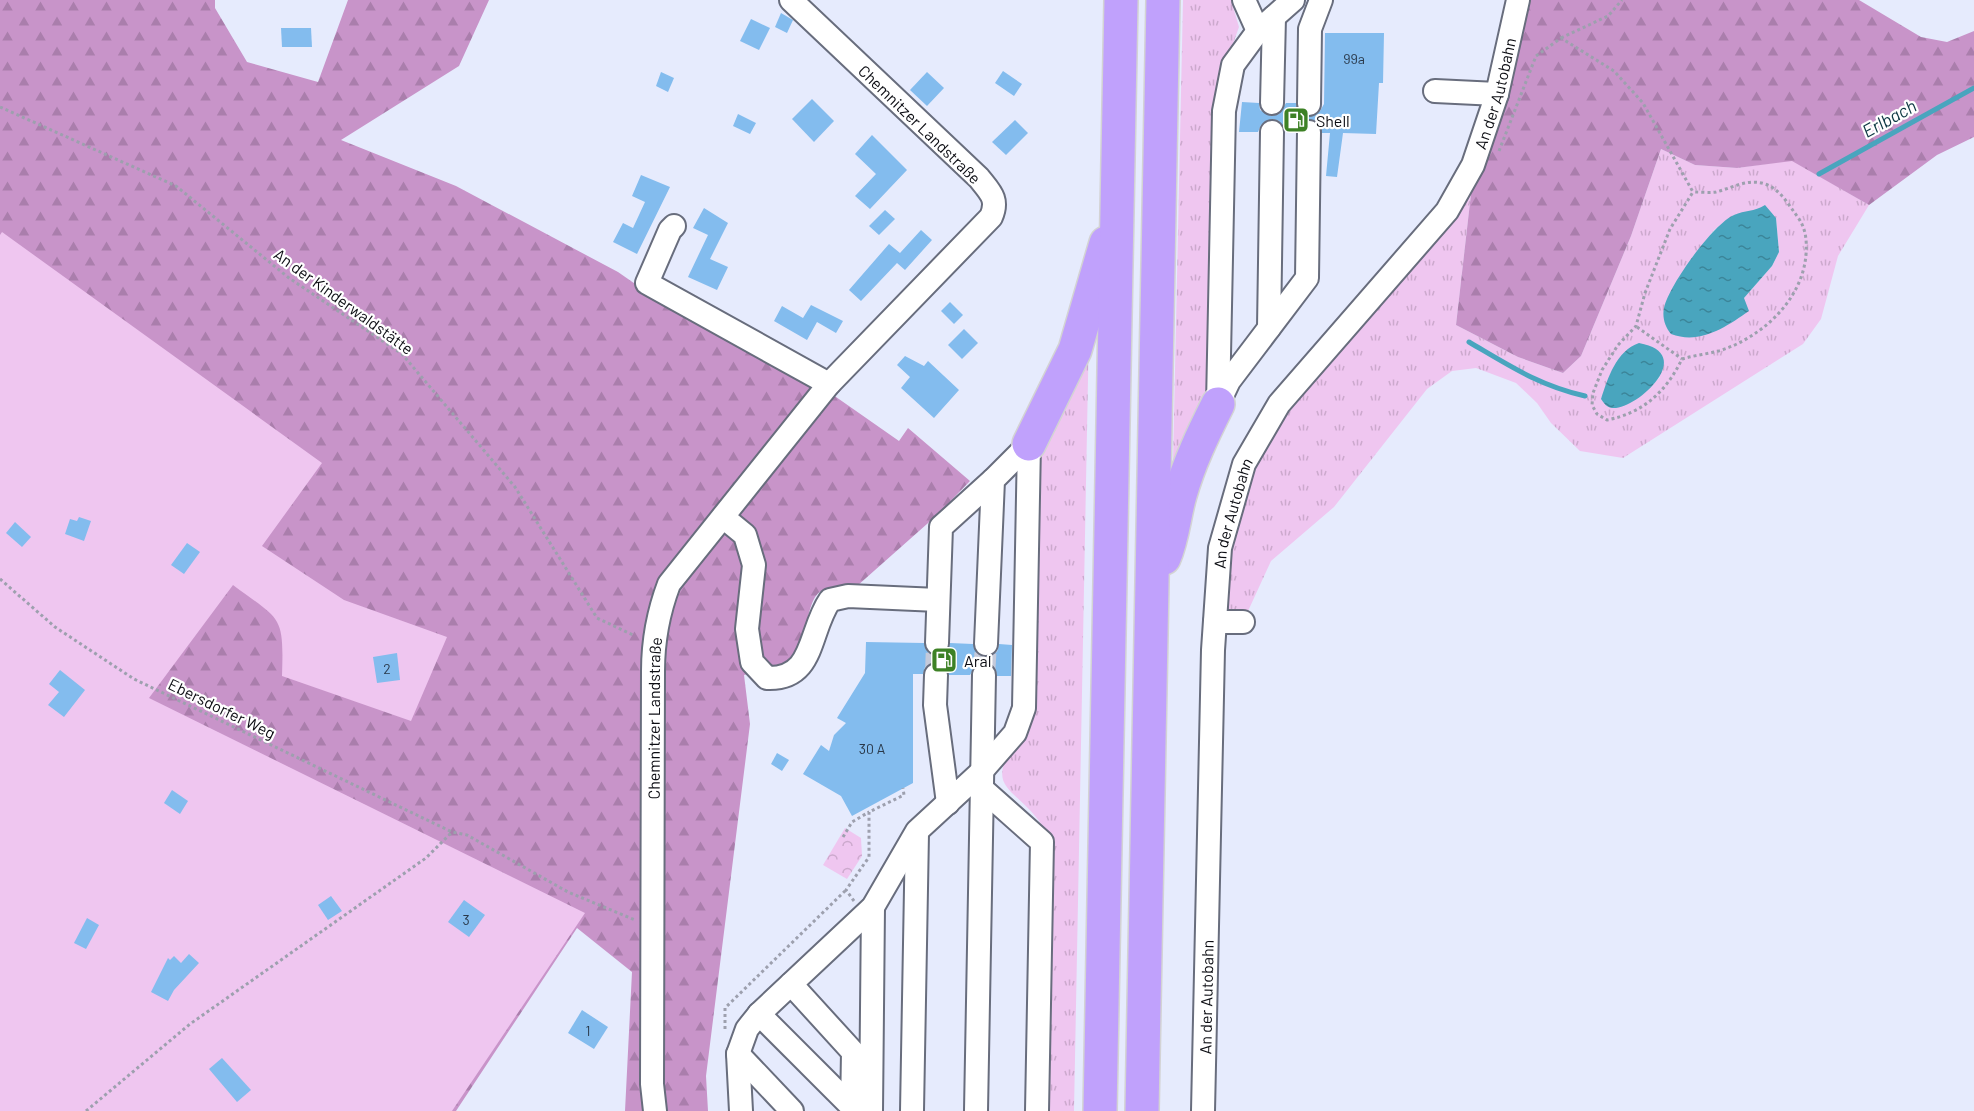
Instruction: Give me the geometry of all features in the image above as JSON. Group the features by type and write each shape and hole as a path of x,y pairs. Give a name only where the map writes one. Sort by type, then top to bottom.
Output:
{"highway":[{"path":"1100,1111 1120,0"},
{"path":"1142,1111 1163,0"},
{"path":"1029,444 1075,350 1094,278 1117,213"},
{"path":"1151,587 1172,542 1180,496 1196,449 1218,404"}],"street":[{"name":"Chemnitzer Landstraße","path":"655,1111 652,1084 653,644 659,612 669,584 829,384 991,217 995,200 979,178 791,0"},
{"path":"1244,0 1266,24 1272,103"},
{"path":"1218,404 1224,111 1233,65 1266,24 1292,0"},
{"path":"1309,104 1310,29 1321,0"},
{"name":"An der Autobahn","path":"1203,1111 1215,622 1220,548 1244,464 1279,404 1447,211 1473,165 1497,94 1518,0"},
{"path":"1435,92 1497,94"},
{"path":"1269,328 1272,132"},
{"path":"1218,404 1228,381 1307,278 1308,132"},
{"path":"674,226 670,230 647,283 829,384"},
{"path":"937,643 940,527 1029,444"},
{"path":"741,1111 738,1054 747,1029 759,1014 873,907 917,831 948,803 980,780 1015,733 1024,708 1029,444"},
{"path":"986,644 993,480"},
{"path":"723,517 745,535 754,565 747,629 752,662 767,678 784,678 799,669 808,653 820,615 830,600 848,596 938,600"},
{"path":"1215,622 1243,622"},
{"path":"936,675 934,705 948,803"},
{"path":"976,1111 980,780 984,675"},
{"path":"980,780 1042,842 1037,1111"},
{"path":"912,1111 917,831"},
{"path":"858,1110 873,907"},
{"path":"791,984 853,1052 858,1110"},
{"path":"759,1014 858,1110"},
{"path":"738,1054 792,1111"}],"path":[{"path":"1495,156 1502,147 1536,56 1561,38 1608,16 1622,0"},
{"path":"1561,38 1614,71 1642,103 1693,192"},
{"name":"An der Kinderwaldstätte","path":"0,107 177,186 289,278 402,354 514,487 597,618 653,644"},
{"path":"1636,327 1682,359 1720,351 1740,343 1782,312 1794,294 1804,272 1806,250 1803,223 1777,190 1763,183 1755,183 1738,184 1715,192 1693,192"},
{"path":"1682,359 1673,378 1660,394 1639,410 1607,420 1597,414 1592,405 1593,393 1602,370 1618,345 1636,327 1645,292 1670,229 1693,192"},
{"name":"Ebersdorfer Weg","path":"0,579 55,627 134,680 452,832 467,835 568,892 652,927"},
{"path":"843,837 852,822 869,812"},
{"path":"86,1111 190,1024 426,858 452,832"}],"green space":[{"path":"0,0 215,0 215,8 247,62 318,82 348,0 489,0 459,66 341,140 456,186 618,272 641,288 816,383 899,441 908,428 970,481 936,516 857,586 840,586 820,591 815,597 800,642 786,664 744,675 750,724 706,1076 708,1111 625,1111 632,972 577,928 456,1111 0,1111"},
{"path":"1183,0 1231,0 1239,27 1217,88 1206,391 1203,408 1176,465 1173,462"},
{"path":"1531,0 1859,0 1921,37 1947,42 1974,31 1974,137 1937,155 1869,205 1792,161 1737,168 1695,165 1661,149 1631,236 1581,356 1563,373 1518,357 1456,325 1471,194 1494,139 1522,24"},
{"path":"1661,149 1695,165 1737,168 1792,160 1869,205 1838,256 1821,319 1803,344 1623,458 1580,451 1551,423 1537,403 1516,383 1476,368 1452,371 1427,389 1334,507 1271,561 1243,622 1224,611 1230,545 1246,489 1269,436 1471,194 1456,325 1518,357 1563,373 1581,356 1631,236","holes":["1754,212 1776,218 1779,252 1772,266 1744,298 1674,286 1713,231 1734,215","1617,361 1660,377 1643,394 1614,408 1601,399"]},
{"path":"2,232 322,463 262,546 344,600 447,637 411,721 282,676 282,641 276,621 270,613 233,585 149,698 585,913 452,1111 0,1111 0,235"},
{"path":"1089,327 1074,1111 1043,1111 1046,832 1036,817 1007,788 1003,779 1003,768 1009,754 1022,736 1040,445"},
{"path":"845,828 861,838 862,856 847,879 823,865"}],"water":[{"path":"1765,205 1776,218 1779,252 1772,266 1744,298 1749,311 1722,328 1702,336 1682,337 1671,334 1664,322 1664,308 1674,285 1693,256 1725,221 1734,215"},
{"path":"1639,343 1656,349 1663,358 1663,369 1657,381 1634,401 1622,407 1608,407 1601,399 1610,374 1624,352"}],"building":[{"path":"781,13 793,20 787,33 775,27"},
{"path":"751,19 770,28 759,50 740,41"},
{"path":"281,28 311,28 312,47 282,47"},
{"path":"1325,33 1384,33 1383,83 1379,83 1376,134 1343,133 1337,177 1326,176 1330,133 1322,133 1315,120 1302,121 1295,132 1286,132 1279,121 1272,119 1261,125 1258,132 1239,132 1242,102 1259,103 1260,110 1271,116 1279,114 1286,103 1296,103 1298,111 1308,117 1320,111 1324,104"},
{"path":"1003,71 1022,84 1014,96 995,83"},
{"path":"661,72 674,78 668,92 656,86"},
{"path":"927,72 944,88 927,106 910,90"},
{"path":"812,99 834,121 814,142 792,119"},
{"path":"738,114 756,123 750,134 733,126"},
{"path":"1015,120 1028,133 1006,155 992,142"},
{"path":"872,135 907,170 870,209 855,196 876,174 855,154"},
{"path":"641,175 670,187 637,254 613,242 623,223 633,228 645,202 632,196"},
{"path":"704,208 728,223 710,259 728,267 717,290 688,277 708,235 693,228"},
{"path":"885,210 895,219 879,235 869,226"},
{"path":"921,230 932,240 905,270 897,263 861,301 849,290 889,244 900,253"},
{"path":"950,302 963,315 954,324 941,311"},
{"path":"811,305 843,321 836,333 817,322 807,340 774,321 782,306 803,318"},
{"path":"964,329 978,343 962,359 948,345"},
{"path":"905,356 924,366 928,361 959,390 934,418 901,388 910,377 897,365"},
{"path":"79,517 91,521 84,541 65,534 70,519 77,521"},
{"path":"15,522 31,537 22,547 6,533"},
{"path":"187,543 200,552 184,574 171,565"},
{"path":"866,642 924,643 929,654 937,656 948,651 950,643 973,644 978,655 986,657 997,652 999,644 1012,645 1011,676 997,676 995,668 985,662 977,664 970,675 949,675 944,664 936,662 925,667 923,674 913,674 913,783 852,816 841,796 803,774 821,745 829,751 834,735 846,723 837,718 865,673"},
{"path":"397,653 400,680 377,683 373,657"},
{"path":"60,670 85,690 64,717 48,705 59,692 49,684"},
{"path":"777,753 789,760 782,771 771,764"},
{"path":"172,790 188,801 180,814 164,803"},
{"path":"331,896 342,911 328,920 318,905"},
{"path":"464,900 485,915 469,937 448,922"},
{"path":"87,918 99,925 86,949 74,943"},
{"path":"189,954 199,963 174,990 168,1001 151,992 168,958 170,960 174,956 181,963"},
{"path":"582,1010 608,1027 594,1049 568,1033"},
{"path":"222,1058 251,1090 237,1102 209,1069"}],"waterway":[{"name":"Erlbach","path":"1819,174 1974,88"},
{"name":"Erlbach","path":"1469,342 1538,380 1585,396"}],"tunnel":[{"path":"936,675 937,643"},
{"path":"984,675 986,644"}],"place":[{"name":"Shell","path":"1296,120"},
{"name":"Aral","path":"944,660"}]}
